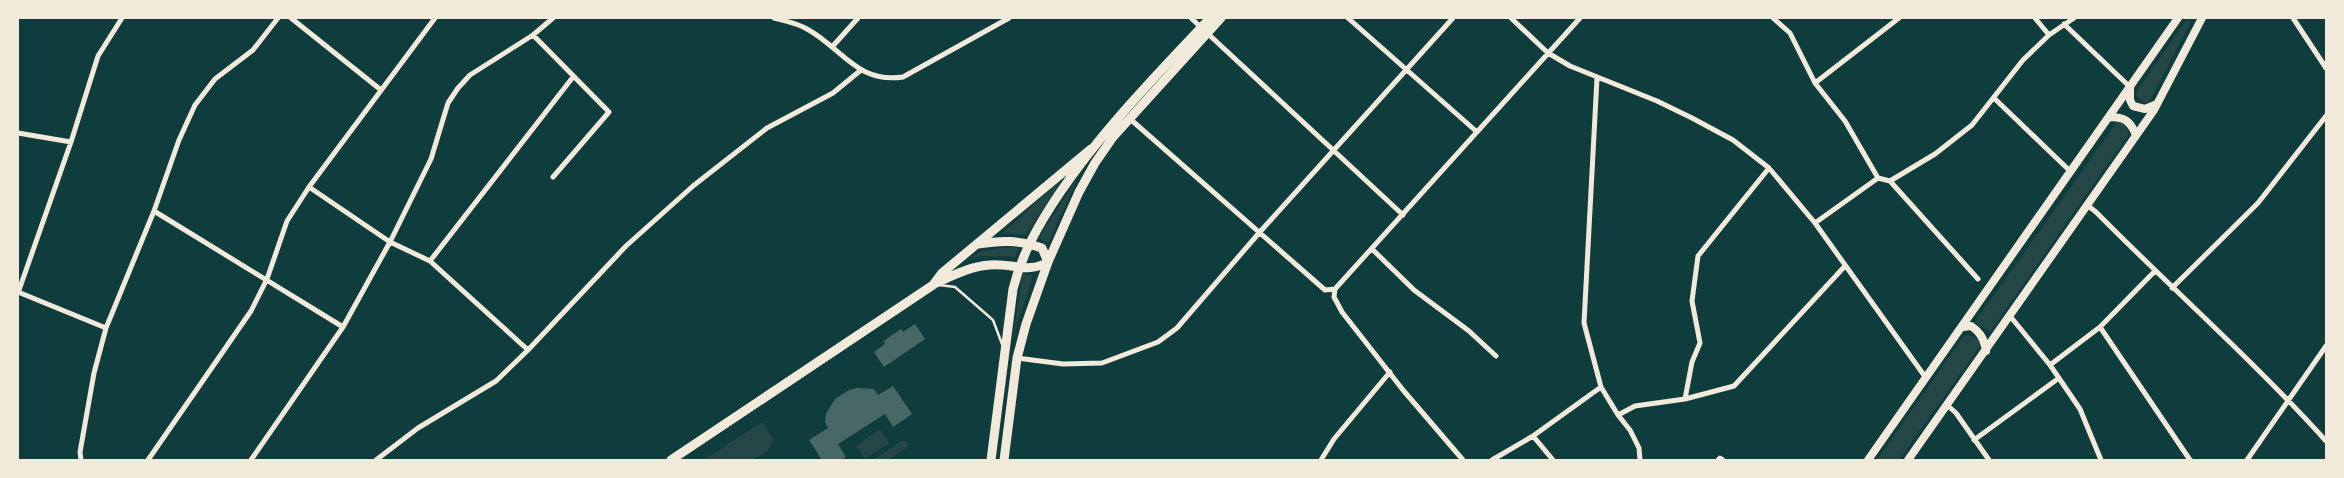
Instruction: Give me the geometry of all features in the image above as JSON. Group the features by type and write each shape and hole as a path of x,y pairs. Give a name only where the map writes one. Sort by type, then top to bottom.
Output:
{"main road":[{"path":"1004,460 1017,358 1032,303 1048,262 1095,163 1113,137 1204,30 1210,18"},
{"path":"991,460 1013,289 1019,266 1029,244 1044,218 1091,149 1127,106 1204,30 1220,18"},
{"path":"1868,460 2178,18"},
{"path":"1908,460 2157,104 2202,18"},
{"path":"2130,86 2130,100 2133,106 2145,109 2157,104"},
{"path":"2109,116 2122,117 2128,121 2136,135"},
{"path":"933,285 942,273 1091,149"},
{"path":"978,244 1003,240 1029,244 1042,248 1048,262"},
{"path":"671,460 933,285 979,266 991,264 1036,269 1048,262"},
{"path":"1963,327 1972,326 1978,331 1984,339 1986,351"}],"street":[{"path":"106,328 18,292 71,142 98,56 122,18"},
{"path":"81,460 94,373 106,328 154,211 179,140 195,105 215,79 253,50 278,18"},
{"path":"292,18 382,90"},
{"path":"148,460 251,311 267,279 287,221 309,187 435,18"},
{"path":"251,460 343,327 390,242 431,159 448,103 458,88 470,75 533,35 553,18"},
{"path":"774,18 806,28 861,70 874,77 886,80 903,77 1009,18"},
{"path":"832,47 858,18"},
{"path":"1191,18 1403,215"},
{"path":"1348,18 1477,132"},
{"path":"1017,358 1063,364 1102,363 1158,342 1177,328 1333,149 1453,18"},
{"path":"1510,18 1548,53 1570,66 1657,101 1692,118 1732,140 1769,168 1815,224 1926,378"},
{"path":"1463,460 1342,312 1334,297 1335,289 1580,18"},
{"path":"1773,18 1790,32 1815,84 1845,121 1878,178 1890,181 1978,279"},
{"path":"1815,84 1899,18"},
{"path":"2035,18 2049,35"},
{"path":"1890,181 1935,154 1972,125 2023,60 2049,35 2074,18"},
{"path":"2293,18 2326,68"},
{"path":"2064,24 2130,86"},
{"path":"533,35 609,112 553,177"},
{"path":"376,460 418,428 496,381 528,350 626,246 693,186 767,128 833,92 861,70"},
{"path":"430,261 573,77"},
{"path":"1597,78 1584,323 1601,387 1618,415 1630,430 1639,448 1640,460"},
{"path":"1995,98 2070,171"},
{"path":"2172,288 2258,203 2326,116"},
{"path":"1129,118 1325,290 1335,289"},
{"path":"18,133 71,142"},
{"path":"1685,399 1692,362 1700,343 1692,301 1698,256 1769,168"},
{"path":"1815,224 1878,178"},
{"path":"309,187 390,242 430,261 528,350"},
{"path":"2087,205 2154,272 2289,399 2326,441"},
{"path":"154,211 343,327"},
{"path":"1372,249 1414,290 1469,331 1496,356"},
{"path":"1618,415 1635,406 1685,399 1734,386 1845,266"},
{"path":"2050,365 2100,327 2154,272"},
{"path":"2010,316 2050,365 2080,409 2102,460"},
{"path":"2100,327 2190,460"},
{"path":"2247,460 2326,346"},
{"path":"1321,460 1334,439 1390,372"},
{"path":"1974,440 2059,378"},
{"path":"1492,460 1534,436 1601,387"},
{"path":"1947,406 1956,413 1989,460"},
{"path":"1534,436 1552,460"},
{"path":"1718,460 1720,458 1723,460"}],"lane":[{"path":"933,285 955,287 993,320 1004,349"}],"shaded area":[{"path":"2187,19 2191,21 2153,95 2148,103 2142,102 2136,95 2139,88"},
{"path":"2117,122 2127,126 2128,135 1990,332 1975,322"},
{"path":"1062,179 1026,235 1003,233"},
{"path":"1076,182 1048,243 1039,238"},
{"path":"1008,247 1019,248 1015,257 984,256 968,259 982,251"},
{"path":"1023,274 1033,276 1013,337"},
{"path":"1968,335 1979,339 1980,346 1899,460 1877,460 1964,336"},
{"path":"762,422 773,439 769,448 762,455 745,461 704,460"},
{"path":"880,429 889,443 865,459 856,446"},
{"path":"903,440 908,442 907,447 888,460 873,460"}],"building":[{"path":"915,324 925,339 884,367 874,352 885,344 884,341 892,335 901,329 903,332"},
{"path":"893,386 912,414 893,427 885,414 838,444 846,457 841,460 822,460 809,440 828,428 825,422 826,414 835,399 849,390 857,388 874,389 878,395"}]}
